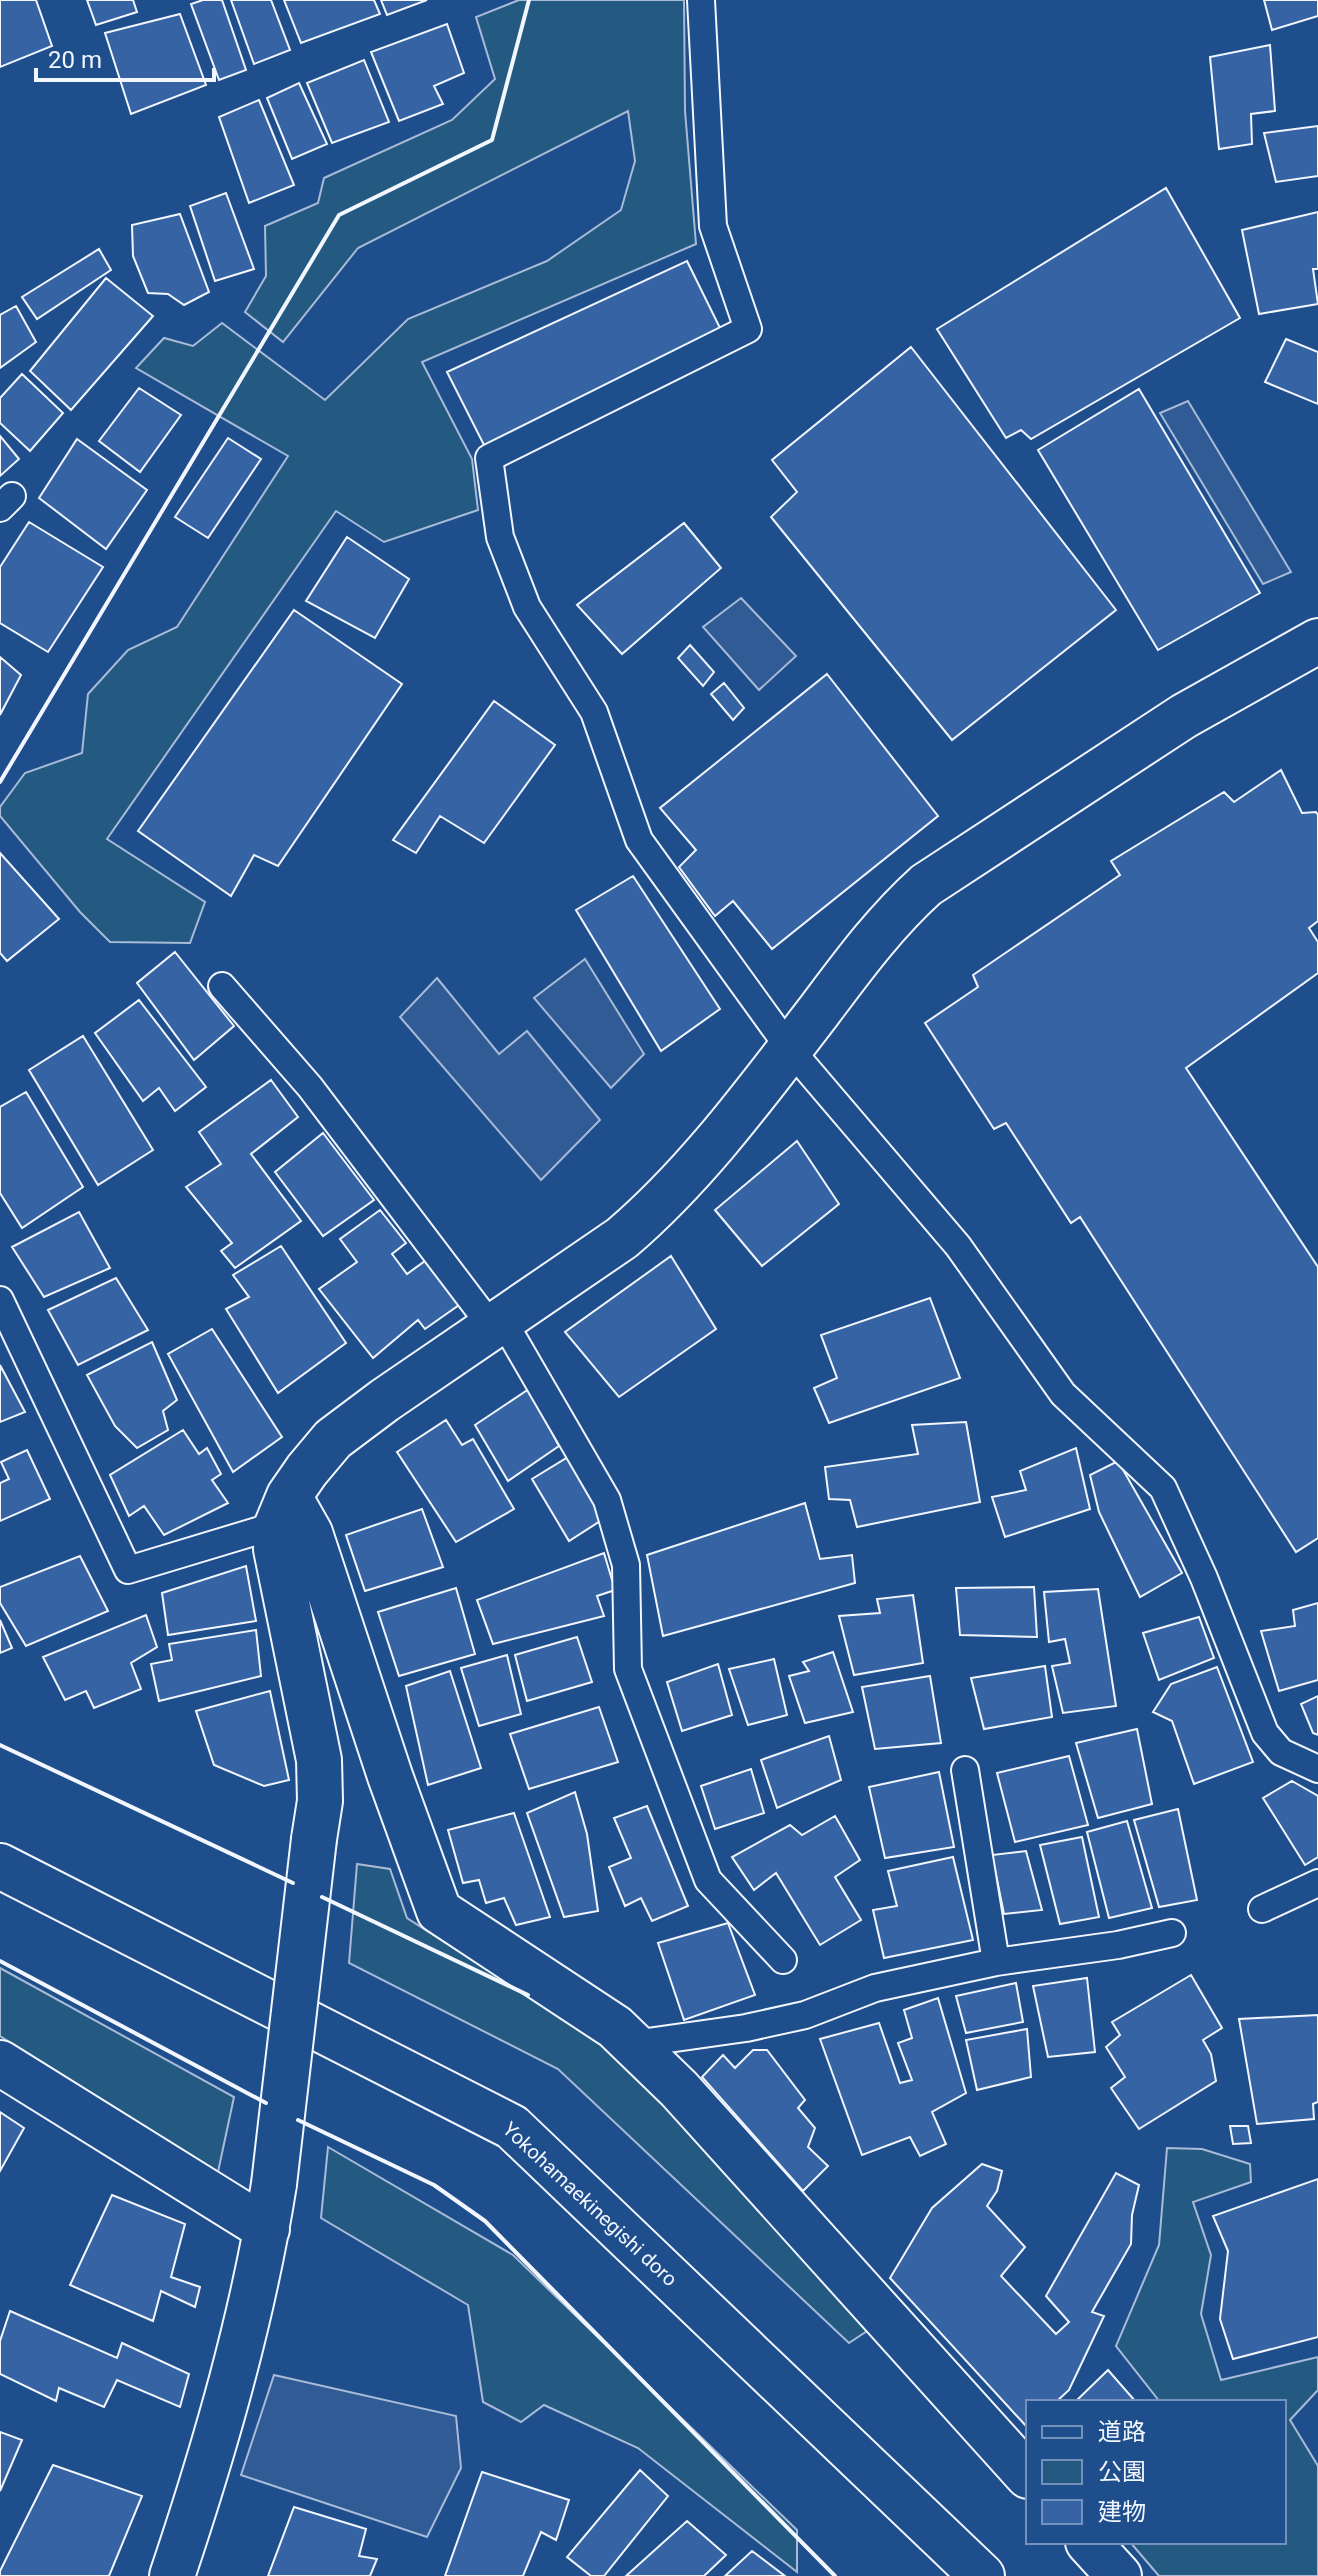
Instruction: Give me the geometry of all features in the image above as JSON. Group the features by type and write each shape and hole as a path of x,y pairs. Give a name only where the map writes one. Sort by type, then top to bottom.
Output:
{"street":[{"path":"172,2576 198,2499 246,2323 274,2184 320,1801 319,1760 276,1549 283,1511 307,1470 333,1439 385,1400 622,1238 657,1208 790,1049 896,911 926,885 1184,716 1318,641"},
{"path":"283,1511 310,1533 390,1776 439,1911 615,2027 633,2044 679,2089 1026,2474"},
{"name":"Yokohamaekinegishi doro","path":"0,1866 512,2127 982,2576"},
{"path":"0,2063 267,2229"},
{"path":"1090,2544 1119,2576"}],"lane":[{"path":"701,0 713,226 748,329 489,458 500,537 527,607 594,712 639,840 790,1049 958,1246 1063,1394 1163,1488 1204,1578 1265,1733 1281,1752 1318,1769"},
{"path":"222,986 310,1087 497,1323 607,1500 626,1565 628,1669 708,1880 783,1960"},
{"path":"0,1300 128,1570 283,1511"},
{"path":"965,1770 996,1962"},
{"path":"1262,1909 1318,1883"},
{"path":"633,2044 746,2028 805,2015 875,1988 996,1962 1118,1945 1172,1933"}],"green space":[{"path":"519,0 684,0 685,111 696,244 422,362 472,459 478,510 384,542 336,511 107,839 205,902 190,943 110,942 80,912 0,816 0,807 25,773 82,753 88,694 128,650 177,627 288,456 136,368 164,338 193,346 222,323 325,400 408,319 547,261 621,210 635,161 628,111 358,248 283,342 245,312 266,276 265,226 318,203 324,178 452,120 495,79 476,17"},
{"path":"357,1864 390,1869 407,1918 619,2053 870,2329 849,2343 558,2069 349,1963"},
{"path":"0,1968 234,2097 218,2172 0,2036"},
{"path":"328,2147 513,2255 797,2530 797,2572 638,2448 544,2405 521,2422 483,2402 468,2305 321,2218"},
{"path":"1167,2148 1202,2149 1250,2164 1251,2182 1193,2202 1211,2255 1201,2314 1221,2380 1318,2357 1318,2390 1290,2420 1318,2466 1318,2576 1159,2576 1132,2544 1286,2544 1286,2400 1158,2400 1116,2346 1159,2245"}],"shaded area":[{"path":"1188,401 1291,572 1263,584 1160,413"},
{"path":"741,598 796,656 759,690 703,627"},
{"path":"585,959 644,1054 611,1088 534,998"},
{"path":"437,978 499,1054 527,1031 600,1120 541,1180 400,1017"},
{"path":"274,2375 456,2416 461,2468 427,2537 241,2475"}],"building":[{"path":"0,0 36,0 52,46 0,67"},
{"path":"87,0 133,0 137,12 96,25"},
{"path":"203,0 222,0 246,70 219,80 191,4"},
{"path":"231,0 271,0 290,50 254,64"},
{"path":"284,0 374,0 380,14 301,43"},
{"path":"381,0 427,0 387,15"},
{"path":"1264,0 1318,0 1318,16 1272,30"},
{"path":"180,14 206,85 131,114 105,33"},
{"path":"447,24 464,73 434,86 443,104 399,121 371,52"},
{"path":"1270,45 1275,111 1251,114 1252,144 1219,149 1210,57"},
{"path":"364,60 389,122 332,143 307,83"},
{"path":"299,83 327,144 292,159 267,98"},
{"path":"259,100 294,185 249,203 219,117"},
{"path":"1318,126 1318,176 1276,182 1264,133"},
{"path":"1166,188 1240,318 1031,439 1021,430 1006,438 937,329"},
{"path":"226,193 254,269 215,281 190,206"},
{"path":"1318,212 1318,269 1313,269 1318,304 1259,314 1242,230"},
{"path":"180,214 209,292 184,305 168,294 148,293 133,256 132,225"},
{"path":"99,249 111,270 37,319 22,297"},
{"path":"687,261 722,332 485,447 447,372"},
{"path":"106,278 153,316 71,410 30,371"},
{"path":"16,306 36,342 0,368 0,315"},
{"path":"1286,339 1318,352 1318,404 1265,382"},
{"path":"911,347 1116,610 952,740 771,517 797,492 772,460"},
{"path":"22,374 63,413 30,451 0,423 0,398"},
{"path":"139,388 181,415 140,472 99,441"},
{"path":"1139,389 1260,593 1158,650 1038,450"},
{"path":"0,436 19,459 0,476"},
{"path":"228,438 261,459 208,538 175,517"},
{"path":"77,439 147,490 106,549 39,498"},
{"path":"29,522 103,567 48,652 0,623 0,567"},
{"path":"684,523 721,568 622,654 577,605"},
{"path":"347,537 409,579 375,638 306,601"},
{"path":"294,610 402,684 278,866 254,855 231,896 138,831"},
{"path":"690,645 714,672 703,686 678,658"},
{"path":"0,657 21,675 0,715"},
{"path":"827,674 938,816 772,949 733,901 715,916 679,867 696,850 660,808"},
{"path":"724,683 744,708 733,720 711,694"},
{"path":"494,701 555,745 484,843 440,816 416,853 393,840"},
{"path":"1281,770 1302,813 1316,812 1318,815 1318,921 1309,928 1318,942 1318,973 1186,1068 1318,1267 1318,1538 1296,1552 1080,1217 1071,1223 1006,1123 994,1129 925,1023 978,987 973,975 1120,875 1111,861 1224,792 1234,802"},
{"path":"0,853 59,919 7,961 0,953"},
{"path":"633,876 720,1009 661,1051 576,910"},
{"path":"175,952 234,1026 194,1060 137,983"},
{"path":"139,1000 206,1087 175,1111 159,1088 143,1101 95,1033"},
{"path":"83,1036 153,1150 98,1185 29,1070"},
{"path":"271,1080 298,1117 251,1154 301,1221 235,1268 221,1251 232,1243 186,1187 221,1164 199,1132"},
{"path":"26,1092 83,1187 22,1228 0,1193 0,1107"},
{"path":"323,1133 374,1200 323,1236 275,1172"},
{"path":"797,1141 839,1204 762,1266 715,1210"},
{"path":"380,1210 406,1243 392,1254 407,1274 425,1261 459,1305 425,1329 418,1320 373,1358 319,1289 357,1262 340,1239"},
{"path":"79,1212 110,1268 44,1297 12,1247"},
{"path":"281,1246 346,1343 278,1393 226,1309 249,1297 233,1275"},
{"path":"671,1256 716,1329 619,1397 565,1332"},
{"path":"116,1278 148,1330 78,1365 48,1310"},
{"path":"930,1298 960,1378 829,1423 814,1388 837,1378 821,1335"},
{"path":"212,1329 282,1437 233,1472 168,1354"},
{"path":"152,1342 177,1400 163,1411 168,1430 137,1448 115,1426 87,1375"},
{"path":"0,1365 25,1412 0,1422"},
{"path":"529,1389 559,1446 508,1481 475,1425"},
{"path":"446,1420 462,1445 473,1439 514,1509 456,1542 397,1452"},
{"path":"966,1422 980,1502 857,1527 850,1500 829,1499 825,1467 918,1454 912,1425"},
{"path":"183,1430 199,1454 207,1448 221,1474 212,1480 228,1503 164,1535 144,1506 129,1516 110,1475"},
{"path":"1076,1448 1090,1509 1005,1537 992,1497 1026,1490 1020,1471"},
{"path":"27,1450 50,1499 0,1521 0,1483 9,1479 1,1462"},
{"path":"573,1454 605,1518 569,1541 532,1479"},
{"path":"1118,1461 1182,1573 1140,1597 1099,1512 1090,1475"},
{"path":"805,1503 820,1559 852,1555 855,1583 663,1636 647,1555"},
{"path":"422,1509 443,1567 365,1591 346,1535"},
{"path":"604,1553 615,1590 597,1596 604,1616 493,1644 477,1600"},
{"path":"80,1556 108,1611 26,1646 0,1603 0,1587"},
{"path":"246,1566 256,1621 168,1635 162,1593"},
{"path":"1034,1587 1037,1637 960,1635 956,1588"},
{"path":"456,1588 475,1654 399,1676 378,1612"},
{"path":"1098,1589 1116,1706 1063,1713 1052,1666 1070,1663 1065,1639 1049,1642 1044,1592"},
{"path":"913,1595 923,1663 854,1675 839,1616 880,1613 877,1599"},
{"path":"1318,1603 1318,1680 1279,1691 1261,1631 1295,1626 1293,1610"},
{"path":"146,1615 157,1647 131,1663 141,1689 94,1708 86,1691 65,1700 43,1657"},
{"path":"1199,1617 1214,1658 1159,1680 1143,1633"},
{"path":"0,1620 12,1648 0,1653"},
{"path":"256,1630 261,1676 159,1701 151,1664 172,1660 169,1644"},
{"path":"577,1637 592,1682 527,1701 515,1655"},
{"path":"833,1652 853,1712 805,1723 789,1676 809,1671 803,1662"},
{"path":"507,1655 521,1714 479,1726 461,1668"},
{"path":"774,1659 787,1715 748,1725 729,1669"},
{"path":"718,1664 732,1715 682,1731 667,1682"},
{"path":"1045,1666 1052,1717 984,1729 971,1678"},
{"path":"1217,1667 1253,1762 1194,1784 1172,1721 1153,1712 1171,1684"},
{"path":"450,1671 481,1768 428,1785 406,1686"},
{"path":"930,1676 941,1743 875,1749 862,1687"},
{"path":"270,1691 289,1780 264,1786 214,1765 196,1711"},
{"path":"1318,1696 1318,1735 1313,1733 1301,1704"},
{"path":"599,1707 618,1762 529,1789 510,1734"},
{"path":"1137,1729 1152,1804 1098,1818 1076,1743"},
{"path":"829,1736 841,1780 777,1808 761,1760"},
{"path":"1069,1756 1088,1825 1015,1842 997,1773"},
{"path":"751,1769 764,1813 715,1829 701,1786"},
{"path":"939,1772 954,1847 885,1858 869,1787"},
{"path":"1292,1781 1318,1796 1318,1857 1305,1865 1263,1798"},
{"path":"575,1792 587,1834 598,1911 564,1917 527,1813"},
{"path":"647,1806 688,1906 652,1921 641,1898 625,1906 609,1867 631,1858 614,1818"},
{"path":"1178,1809 1197,1900 1159,1907 1134,1820"},
{"path":"514,1813 550,1917 516,1925 504,1898 486,1903 479,1880 463,1883 448,1830"},
{"path":"835,1816 860,1860 835,1877 861,1920 820,1945 776,1873 754,1890 732,1857 790,1825 802,1835"},
{"path":"1127,1821 1152,1908 1109,1918 1087,1832"},
{"path":"1082,1837 1099,1917 1060,1924 1040,1845"},
{"path":"1026,1851 1042,1910 1004,1914 992,1855"},
{"path":"953,1857 973,1940 884,1958 873,1910 897,1906 888,1871"},
{"path":"728,1923 755,1995 684,2020 658,1943"},
{"path":"1191,1975 1222,2028 1203,2040 1211,2054 1216,2081 1139,2129 1111,2088 1125,2077 1106,2047 1120,2035 1112,2022"},
{"path":"1087,1978 1095,2052 1048,2057 1033,1986"},
{"path":"1016,1983 1023,2022 966,2033 956,1996"},
{"path":"938,1998 966,2093 932,2112 946,2144 920,2156 910,2137 862,2155 820,2039 879,2023 900,2083 912,2080 898,2043 912,2038 904,2010"},
{"path":"1318,2015 1318,2102 1313,2104 1314,2119 1257,2124 1239,2019"},
{"path":"1027,2029 1031,2077 977,2090 966,2040"},
{"path":"753,2050 767,2050 805,2100 798,2108 815,2128 808,2147 828,2166 803,2191 702,2077 723,2055 735,2068"},
{"path":"0,2112 24,2128 0,2171"},
{"path":"1230,2126 1248,2126 1251,2143 1233,2144"},
{"path":"982,2164 1002,2171 997,2191 987,2206 1025,2247 1001,2276 1056,2334 1069,2322 1046,2296 1116,2173 1139,2185 1132,2215 1131,2244 1092,2312 1104,2316 1069,2390 1058,2400 1026,2400 1026,2426 890,2278 932,2208"},
{"path":"1318,2179 1318,2337 1233,2359 1220,2319 1228,2251 1213,2216"},
{"path":"112,2195 185,2224 171,2277 200,2287 195,2307 161,2291 153,2321 70,2285"},
{"path":"10,2311 117,2358 122,2343 189,2374 180,2407 117,2380 104,2407 59,2388 56,2401 0,2374 0,2341"},
{"path":"1108,2370 1134,2400 1077,2400"},
{"path":"0,2432 22,2440 0,2491"},
{"path":"53,2465 142,2496 109,2576 0,2576"},
{"path":"640,2470 668,2496 604,2576 591,2576 567,2557"},
{"path":"482,2472 569,2500 556,2540 541,2532 523,2576 445,2576"},
{"path":"294,2507 366,2529 359,2556 377,2559 370,2576 268,2576"},
{"path":"687,2521 726,2555 704,2576 626,2576"},
{"path":"752,2551 785,2576 725,2576"}],"wall":[{"path":"0,782 339,215 492,140 529,0"},
{"path":"0,1745 293,1883"},
{"path":"322,1897 528,1995"},
{"path":"0,1961 266,2103"},
{"path":"298,2120 434,2185 485,2221 835,2576"}]}
